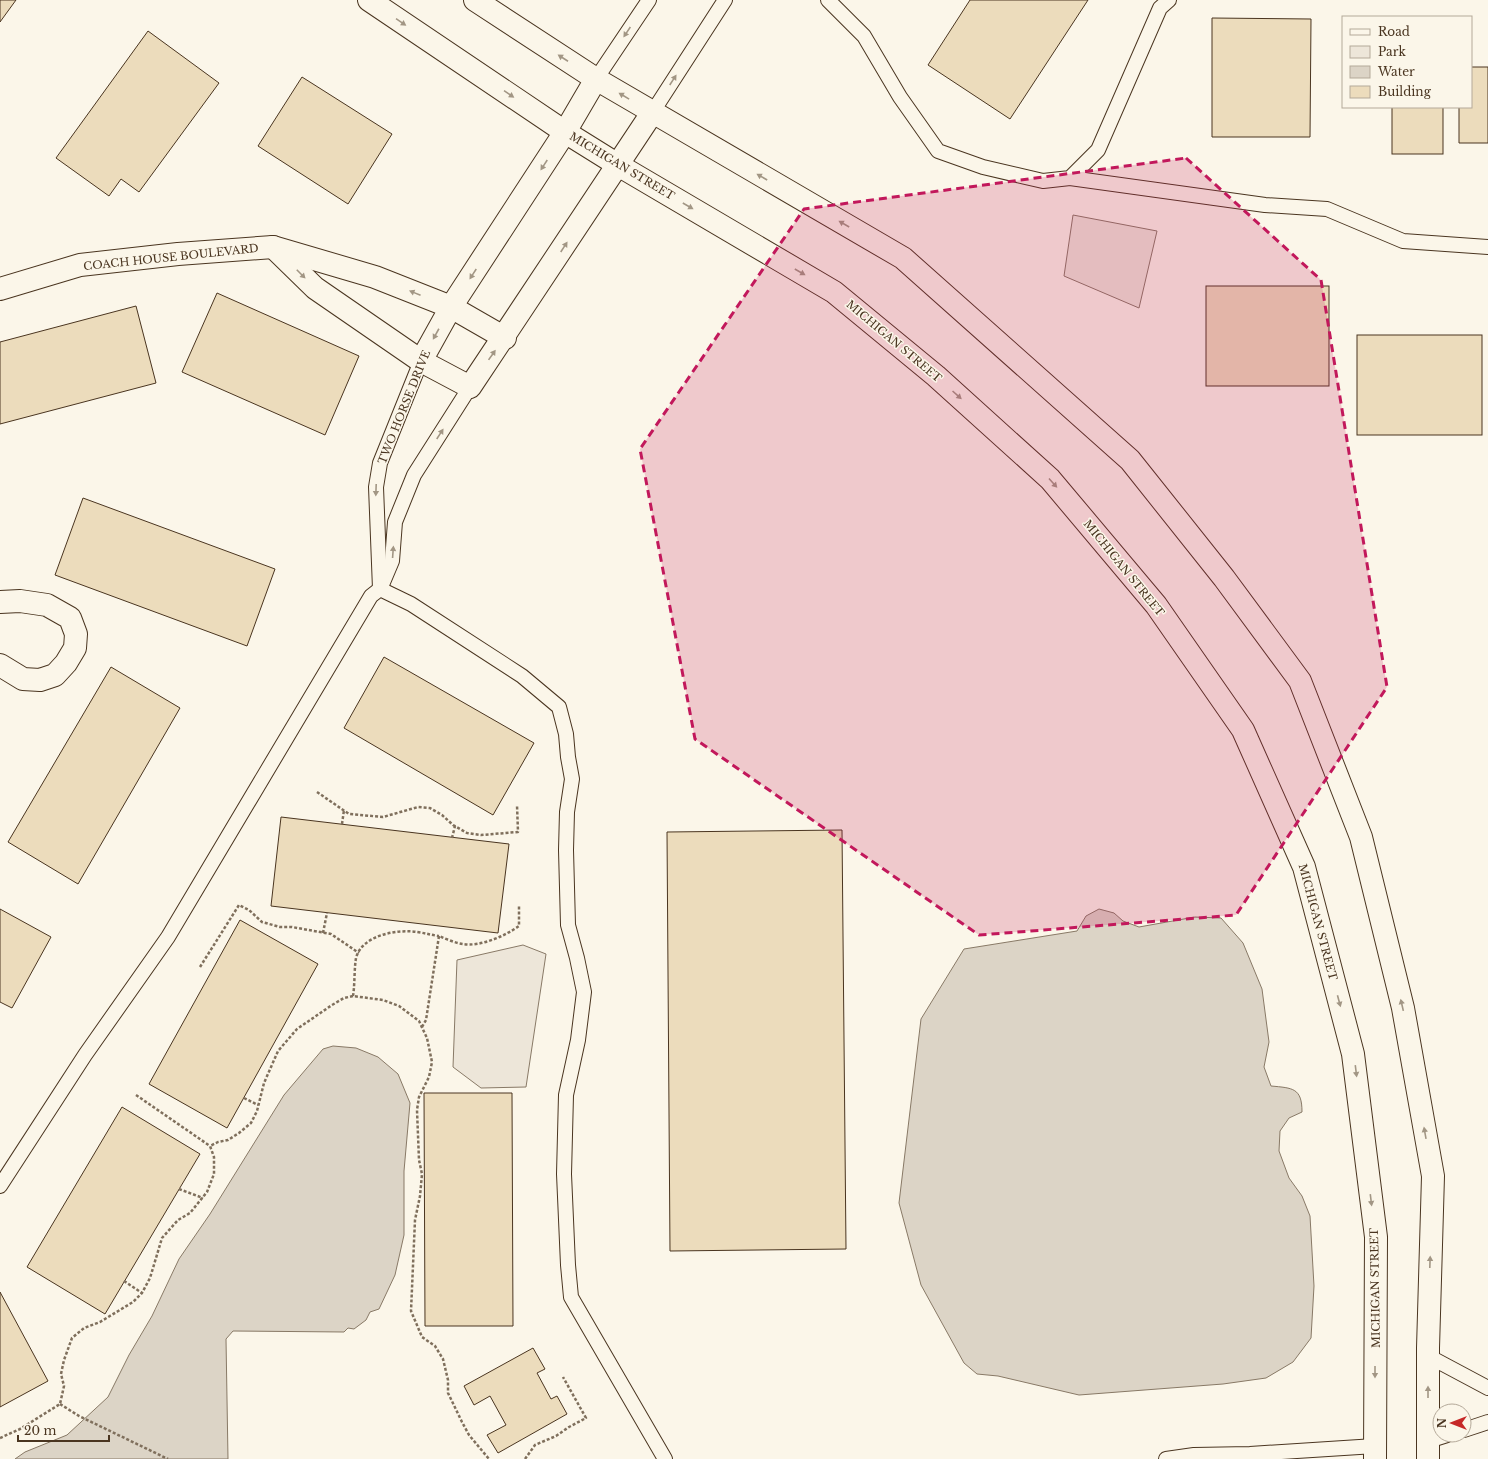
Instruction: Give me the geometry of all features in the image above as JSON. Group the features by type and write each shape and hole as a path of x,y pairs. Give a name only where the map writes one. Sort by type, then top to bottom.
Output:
{"street":[{"name":"MICHIGAN STREET","path":"369,0 565,132 618,165 834,292 936,376 1045,474 1156,604 1243,730 1304,867 1353,1054 1376,1237 1375,1453"},
{"path":"475,0 596,79 652,113 903,258 1130,460 1224,578 1300,681 1361,837 1405,1019 1433,1176 1428,1356 1435,1445"},
{"name":"TWO HORSE DRIVE","path":"421,361 451,307 565,132 596,79"},
{"path":"470,387 505,338 652,113"},
{"name":"COACH HOUSE BOULEVARD","path":"273,247 315,288 421,361 470,387"},
{"name":"COACH HOUSE BOULEVARD","path":"0,289 80,265 178,254 273,247 375,277 451,307 505,338"},
{"path":"0,602 20,601 47,604 70,618 76,634 75,648 66,663 55,675 40,680 23,679 0,665"}],"lane":[{"path":"596,79 649,0"},
{"path":"652,113 725,0"},
{"path":"828,0 864,36 900,97 938,151 982,167 1043,181 1070,178 1266,205 1327,209 1403,241 1488,248"},
{"path":"1070,178 1098,150 1160,8 1169,0"},
{"name":"TWO HORSE DRIVE","path":"380,589 376,487 380,463 421,361"},
{"path":"0,1186 85,1055 168,937 371,596 380,589 392,561 395,522 414,475 470,387"},
{"path":"380,589 411,604 522,676 559,707 566,734 572,778 567,812 566,850 568,925 584,992 578,1040 566,1095 564,1174 571,1297 665,1459"},
{"path":"1428,1356 1488,1388"},
{"path":"1472,1427 1488,1422"},
{"path":"1166,1459 1194,1456 1250,1454 1375,1453"}],"path":[{"path":"317,792 349,814 383,817 418,807 430,808 467,833 481,835 518,832 517,805"},
{"path":"342,824 344,810"},
{"path":"452,838 455,826"},
{"path":"200,967 239,905 249,910 262,922 280,927 292,927 331,934 359,952"},
{"path":"353,996 356,958 361,947 369,941 381,936 400,932 417,932 439,936 463,944 490,941 511,932 519,926 519,905"},
{"path":"323,933 327,913"},
{"path":"422,1027 426,1020 439,936"},
{"path":"210,1146 218,1142 228,1140 251,1123 257,1112 264,1083 278,1051 296,1029 332,1005 344,998 353,996 383,1000 399,1006 419,1021 427,1038 432,1062 429,1077 419,1097 417,1110 419,1160 422,1174 420,1196 415,1220 411,1311 422,1337 435,1346 443,1359 448,1380 448,1393 462,1422 469,1435 489,1459"},
{"path":"0,1438 20,1429 60,1404 64,1386 61,1374 64,1360 72,1338 84,1328 100,1322 133,1302 142,1293 150,1278 162,1238 178,1220 190,1213 207,1192 214,1174 214,1157 210,1146 136,1095"},
{"path":"244,1098 258,1105"},
{"path":"179,1189 202,1198"},
{"path":"124,1282 142,1293"},
{"path":"525,1459 535,1445 556,1436 586,1418 563,1377"},
{"path":"60,1404 79,1416 168,1459"}],"highlighted area":[{"path":"1186,158 1321,280 1387,687 1236,915 979,935 695,739 640,449 804,209"}],"green space":[{"path":"1073,215 1157,231 1139,308 1064,276"},
{"path":"523,945 546,954 526,1087 481,1088 453,1067 457,960"}],"water":[{"path":"1099,909 1114,913 1123,921 1139,927 1195,917 1221,918 1243,943 1262,989 1269,1042 1264,1067 1271,1086 1295,1091 1298,1094 1302,1104 1302,1112 1289,1118 1280,1131 1279,1151 1289,1178 1302,1196 1310,1216 1314,1286 1311,1338 1293,1362 1266,1378 1223,1384 1079,1395 998,1376 977,1374 964,1363 921,1285 899,1203 921,1019 964,949 1077,931 1086,916"},
{"path":"333,1046 356,1048 378,1057 398,1074 410,1103 404,1171 404,1235 395,1275 379,1309 370,1312 366,1320 354,1329 348,1328 344,1332 233,1331 226,1339 228,1459 15,1459 25,1452 67,1435 108,1397 129,1355 152,1316 179,1259 210,1214 284,1095 323,1049"}],"building":[{"path":"0,0 16,0 0,22"},
{"path":"970,0 1088,0 1010,119 928,65"},
{"path":"1212,18 1311,19 1310,137 1212,137"},
{"path":"148,31 219,83 139,192 121,179 109,196 56,158"},
{"path":"1472,67 1488,67 1488,143 1459,143 1459,108 1472,108"},
{"path":"302,77 392,134 348,204 258,146"},
{"path":"1392,108 1443,108 1443,154 1392,154"},
{"path":"1206,286 1329,286 1329,386 1206,386"},
{"path":"217,293 359,356 325,435 182,372"},
{"path":"136,306 156,383 0,424 0,342"},
{"path":"1357,335 1482,335 1482,435 1357,435"},
{"path":"83,498 275,569 247,646 55,575"},
{"path":"384,657 534,743 493,815 344,728"},
{"path":"111,667 180,708 78,884 8,842"},
{"path":"281,817 509,844 498,933 271,906"},
{"path":"842,830 846,1249 670,1251 667,832"},
{"path":"0,909 51,937 12,1008 0,1002"},
{"path":"240,920 318,964 227,1128 149,1084"},
{"path":"424,1093 512,1093 513,1326 425,1326"},
{"path":"122,1107 200,1154 105,1314 27,1267"},
{"path":"0,1292 48,1381 0,1407"},
{"path":"533,1348 545,1369 537,1373 551,1399 557,1396 567,1414 498,1453 487,1435 506,1425 490,1396 474,1405 464,1386"}]}
